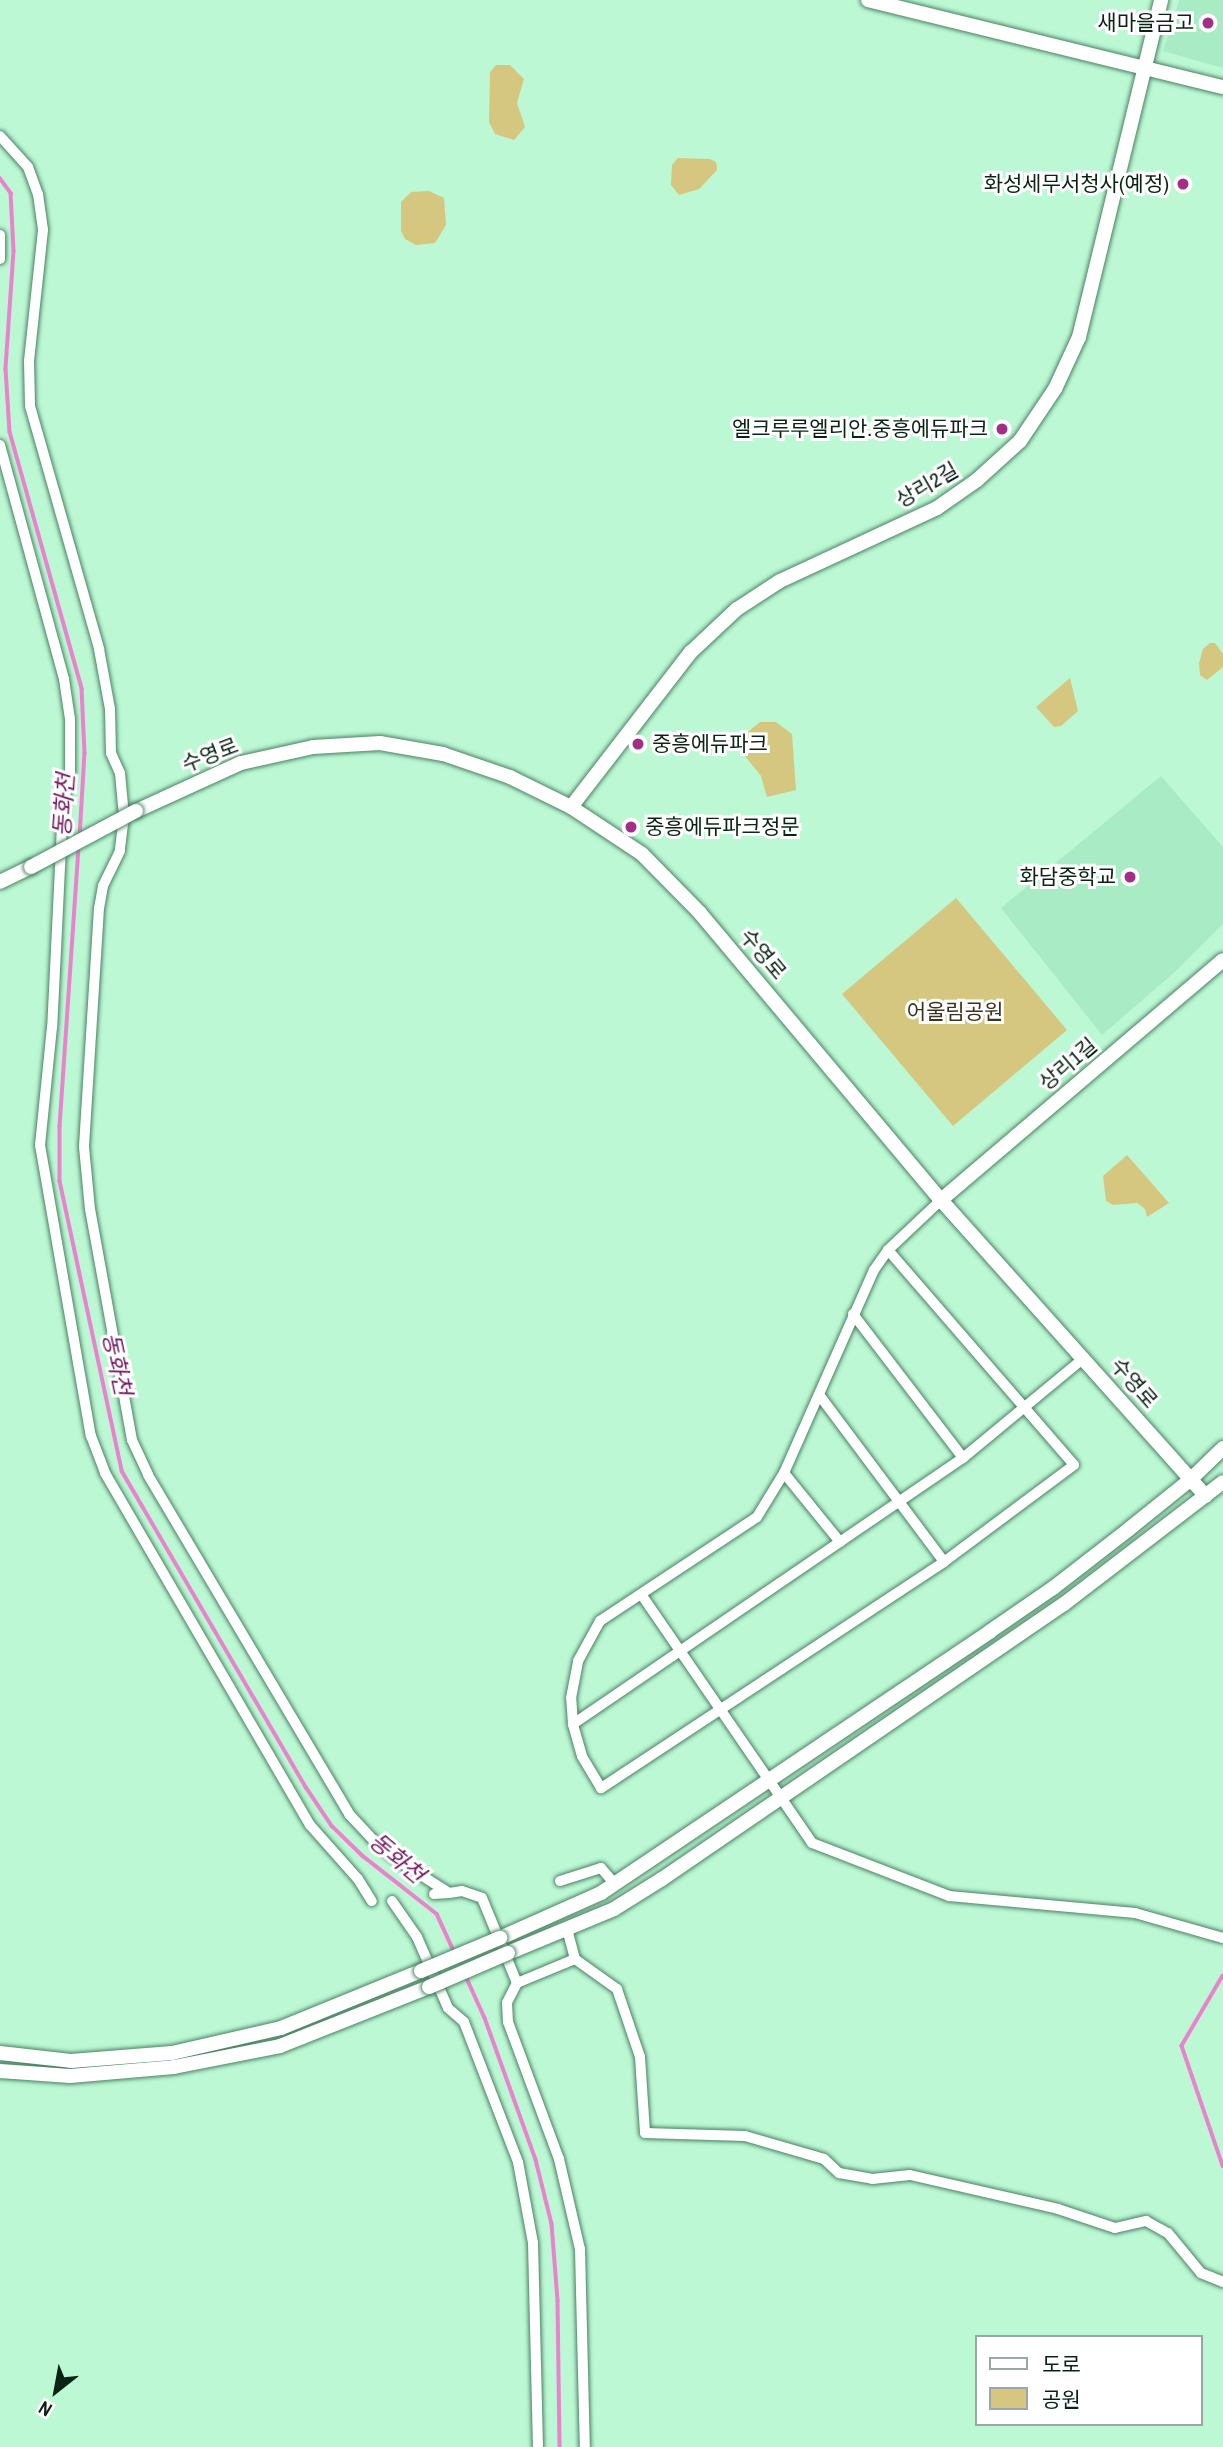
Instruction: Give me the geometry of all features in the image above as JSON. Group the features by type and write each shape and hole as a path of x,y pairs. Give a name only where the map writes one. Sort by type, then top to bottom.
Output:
{"street":[{"path":"868,0 1223,87"},
{"name":"상리2길","path":"571,807 691,652 737,609 780,581 937,508 978,480 1020,441 1055,389 1079,337 1161,0"},
{"path":"0,136 27,167 38,194 43,230 29,361 30,406 99,649 110,709 111,753 120,773 124,816 120,851 103,886 99,908 84,1147 90,1209 132,1440 148,1475 349,1814 373,1840 399,1861 449,1893"},
{"path":"0,235 0,259"},
{"path":"0,445 64,679 70,719 70,771 63,806 52,1027 40,1145 91,1436 105,1473 310,1825 358,1879 372,1902"},
{"name":"수영로","path":"0,882 136,811 241,763 313,747 380,743 443,754 510,777 571,807 642,854 700,913 941,1200 1206,1496"},
{"name":"상리1길","path":"941,1200 1223,960"},
{"path":"888,1250 1026,1406 1074,1465 944,1562 601,1788 582,1756 573,1724 571,1698 578,1661 600,1621 757,1517 784,1473 874,1270 888,1250 941,1200"},
{"path":"853,1314 963,1458"},
{"path":"573,1724 963,1458 1084,1358"},
{"path":"820,1396 944,1562"},
{"path":"0,2053 71,2061 172,2053 281,2028 500,1938 615,1884 1053,1588 1190,1480 1223,1448"},
{"path":"784,1473 840,1542"},
{"path":"0,2071 70,2076 174,2067 280,2046 614,1909 1064,1604 1223,1482"},
{"path":"641,1594 812,1843 949,1896 1136,1913 1223,1938"},
{"path":"560,1881 601,1868 615,1884"},
{"path":"435,1894 462,1891 482,1898 517,1983"},
{"path":"392,1901 417,1937 448,2008 464,2022 518,2162 533,2243 538,2447"},
{"path":"567,1929 575,1959 617,1989 640,2057 645,2133 745,2136 824,2159 839,2173 872,2179 910,2175 1058,2209 1115,2228 1146,2221 1168,2233 1201,2273 1223,2282"},
{"path":"575,1959 517,1983 507,2003 508,2022 559,2159 580,2249 585,2447"}],"shaded area":[{"path":"1179,0 1223,0 1223,68 1163,51"},
{"name":"화담중학교","path":"1161,776 1223,847 1223,924 1177,970 1102,1035 1001,908"}],"green space":[{"path":"496,65 510,65 524,79 517,103 525,127 514,140 495,134 489,122 490,72"},
{"path":"678,158 710,159 716,162 717,170 699,189 679,195 671,185 672,165"},
{"path":"429,191 444,198 446,225 435,243 416,245 405,239 401,231 401,202 411,192"},
{"path":"1210,643 1215,643 1223,654 1223,667 1207,680 1200,675 1199,663 1203,649"},
{"path":"1070,678 1078,711 1061,726 1054,727 1036,707"},
{"path":"760,722 776,722 792,734 796,790 767,797 761,776 744,755 741,745 743,736"},
{"name":"어울림공원","path":"956,898 1067,1030 953,1126 842,994"},
{"path":"1127,1155 1169,1203 1147,1217 1145,1209 1137,1203 1113,1205 1106,1201 1103,1176"}],"waterway":[{"name":"동화천","path":"0,178 11,193 14,251 6,369 10,432 82,689 85,753 80,837"},
{"name":"동화천","path":"79,848 60,1126 60,1181 122,1471 306,1787 332,1826 363,1856 437,1914 454,1951"},
{"name":"동화천","path":"465,1974 485,2018 536,2160 552,2224 558,2301 560,2447"},
{"path":"1223,1976 1182,2046 1223,2166"}],"place":[{"name":"새마을금고","path":"1208,23"},
{"name":"화성세무서청사(예정)","path":"1183,184"},
{"name":"엘크루루엘리안.중흥에듀파크","path":"1002,429"},
{"name":"중흥에듀파크","path":"638,744"},
{"name":"중흥에듀파크정문","path":"631,827"},
{"name":"화담중학교","path":"1130,877"}]}
